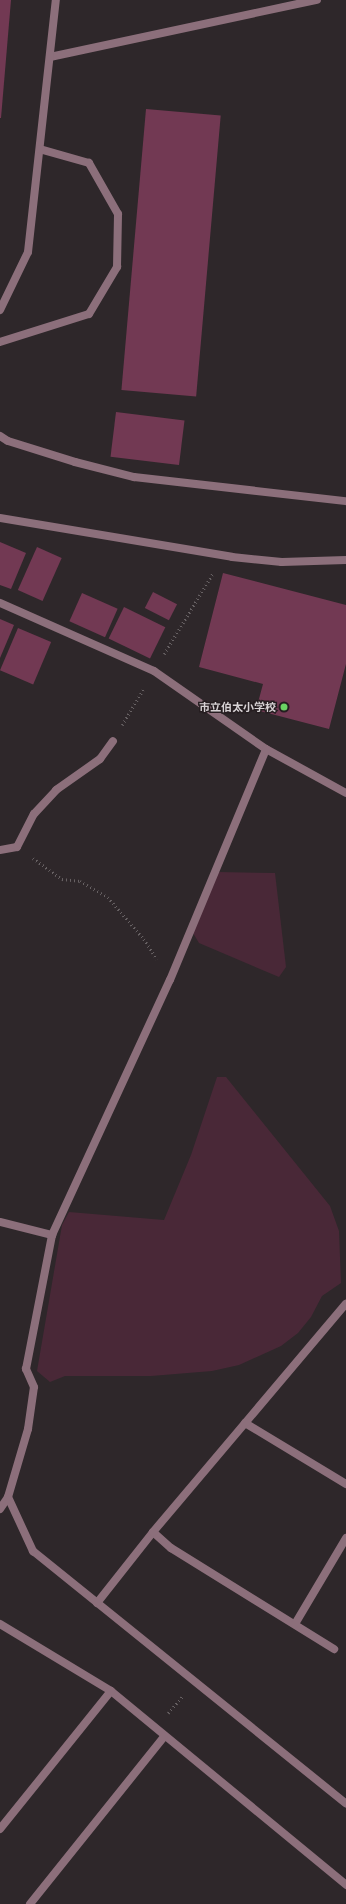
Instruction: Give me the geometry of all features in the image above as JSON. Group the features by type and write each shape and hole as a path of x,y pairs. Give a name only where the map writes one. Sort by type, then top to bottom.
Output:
{"street":[{"path":"0,310 28,252 56,0"},
{"path":"50,57 317,0"},
{"path":"0,342 89,314 117,267 118,214 89,163 40,149"},
{"path":"0,436 8,441 75,462 134,477 346,501"},
{"path":"0,518 217,555 282,562 346,560"},
{"path":"0,603 154,671 266,748 346,793"},
{"path":"0,850 17,847 34,814 56,790 100,759 113,741"},
{"path":"0,1509 8,1497 28,1428 34,1387 26,1369 52,1235 170,980 266,748"},
{"path":"0,1222 52,1235"},
{"path":"97,1603 153,1532 346,1304"},
{"path":"245,1423 346,1484"},
{"path":"8,1497 33,1552 346,1804"},
{"path":"153,1532 171,1548 334,1648"},
{"path":"295,1624 346,1538"},
{"path":"0,1624 111,1691 155,1729 346,1885"},
{"path":"0,1829 111,1691"},
{"path":"30,1904 164,1736"}],"path":[{"path":"113,741 213,572 217,555"},
{"path":"17,847 62,879 80,881 108,897 144,939 170,980"},
{"path":"155,1729 194,1682"}],"shaded area":[{"path":"218,872 275,873 286,967 279,977 199,943 193,933"},
{"path":"217,1077 226,1077 330,1206 339,1231 341,1283 322,1296 311,1317 298,1333 281,1346 239,1365 212,1371 151,1376 65,1376 50,1382 37,1371 62,1225 69,1212 164,1220 191,1155"}],"building":[{"path":"0,0 11,0 1,118 0,118"},
{"path":"146,109 221,116 196,396 121,390"},
{"path":"116,412 184,420 179,465 111,457"},
{"path":"0,542 26,553 11,589 0,585"},
{"path":"37,547 62,558 43,601 18,590"},
{"name":"市立伯太小学校","path":"223,573 346,605 346,664 329,729 256,710 263,684 199,667"},
{"path":"153,592 177,604 169,620 145,608"},
{"path":"82,593 118,609 105,637 69,621"},
{"path":"124,607 165,627 150,659 109,638"},
{"path":"0,619 14,625 0,658"},
{"path":"18,628 51,642 33,684 0,670"}],"place":[{"name":"市立伯太小学校","path":"284,707"}]}
